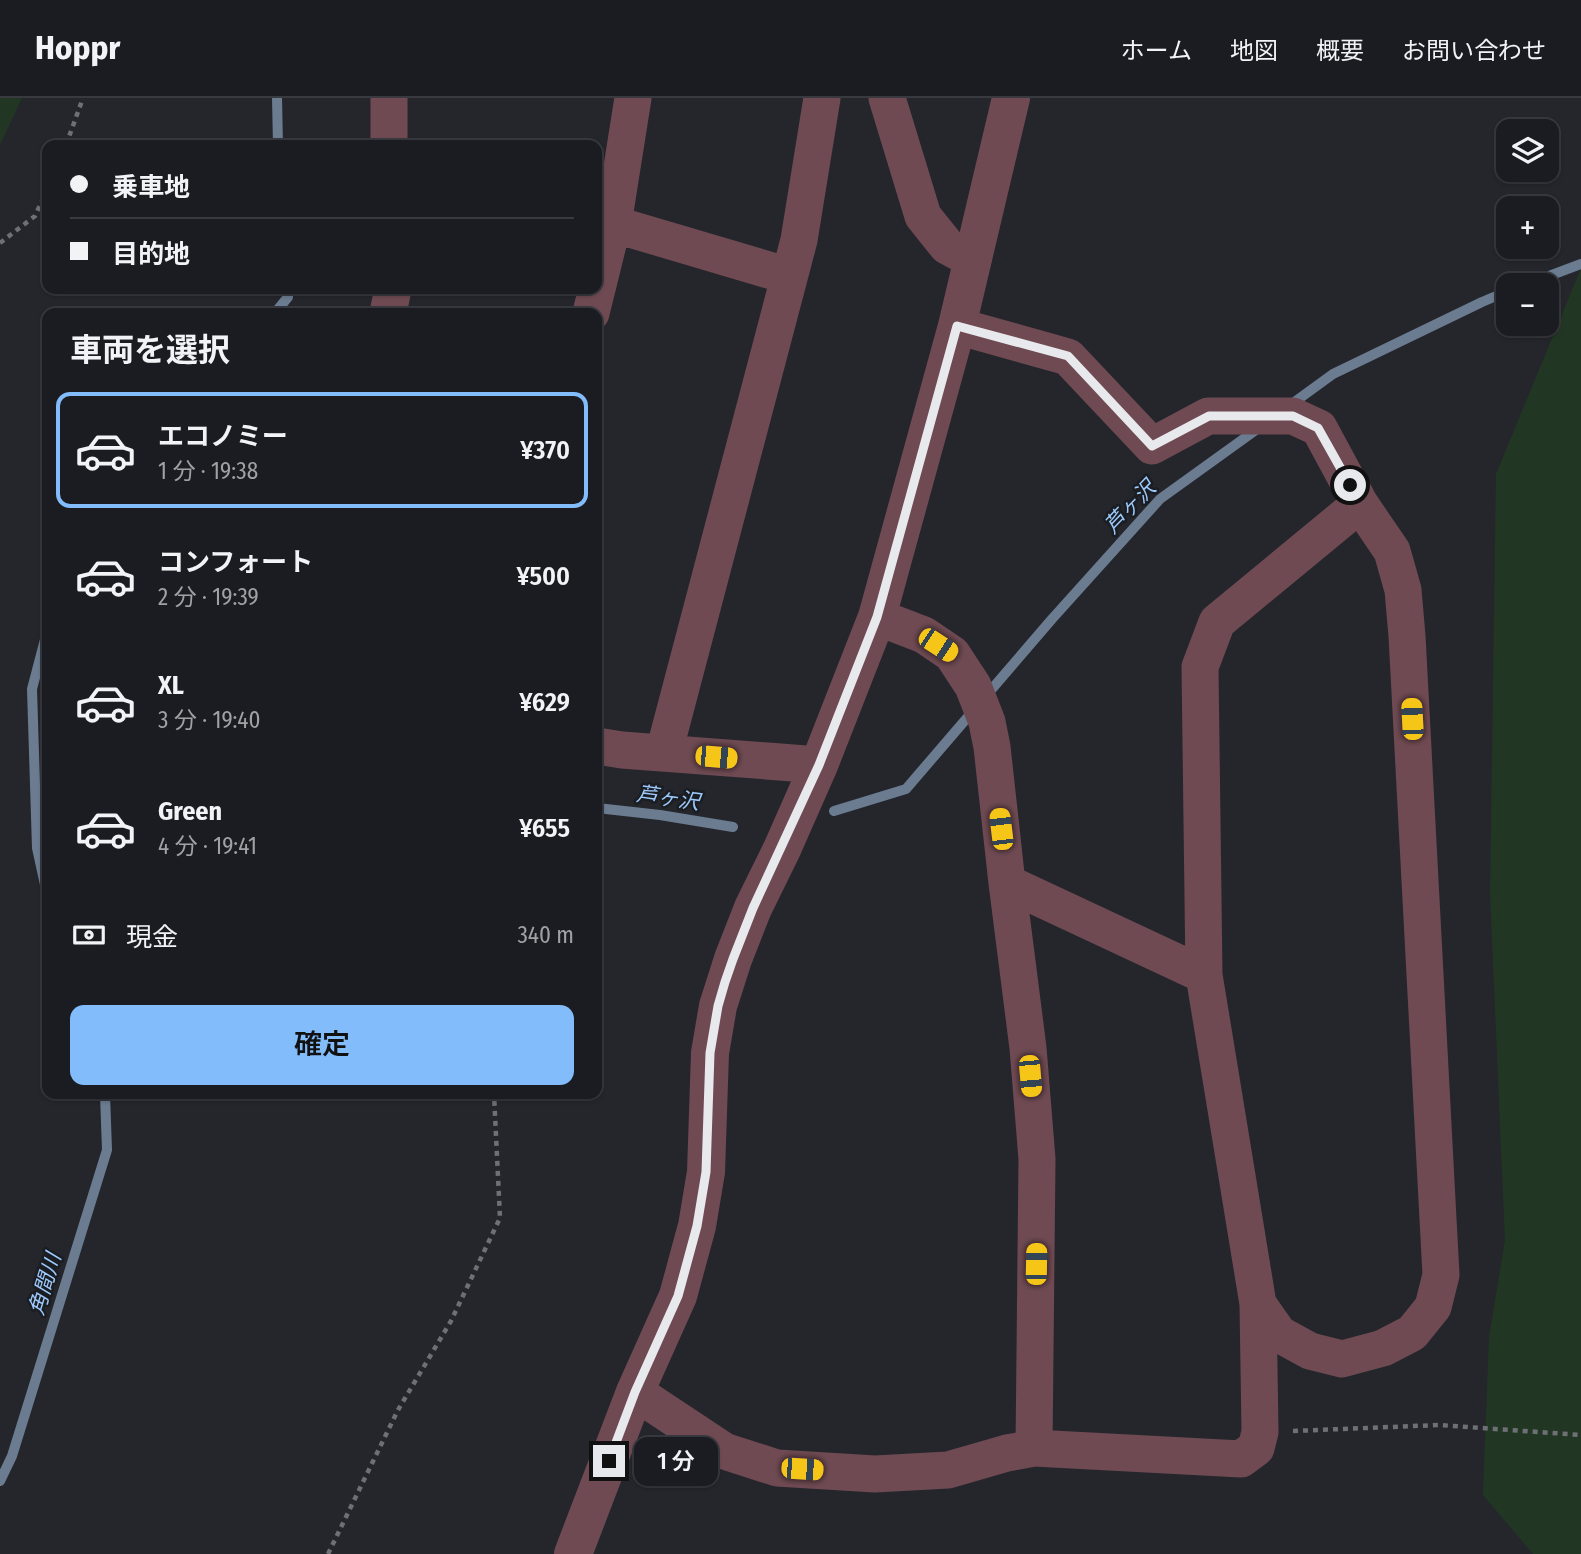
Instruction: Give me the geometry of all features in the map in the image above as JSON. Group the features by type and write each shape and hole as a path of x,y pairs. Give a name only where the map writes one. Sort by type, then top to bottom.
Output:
{"street":[{"path":"389,98 389,140"},
{"path":"602,243 633,98"},
{"path":"664,752 799,240 822,98"},
{"path":"887,98 923,216 947,246 973,260"},
{"path":"573,1554 635,1392 678,1296 697,1226 706,1172 710,1053 718,1006 753,908 819,765 877,617 957,326 1011,98"},
{"path":"605,222 789,276"},
{"path":"957,326 1068,356 1152,446 1209,416 1293,416 1318,428 1360,504 1392,551 1403,590 1407,636 1441,1275 1433,1307 1412,1333 1383,1348 1342,1359 1310,1351 1279,1334 1258,1304"},
{"path":"635,1392 724,1451 777,1468 875,1474 948,1470 1034,1448 1241,1460 1256,1448 1260,1432 1258,1304 1204,975 1200,667 1217,622 1360,504"},
{"path":"877,617 924,635 953,654 973,686 987,722 1028,1048 1037,1159 1034,1448"},
{"path":"602,747 819,765"},
{"path":"1007,883 1204,975"}],"path":[{"path":"68,140 83,98"},
{"path":"0,243 35,216 42,201"},
{"path":"328,1554 398,1410 451,1321 500,1217 495,1099"},
{"path":"1260,1432 1439,1425 1581,1435"}],"green space":[{"path":"0,98 22,98 0,145"},
{"path":"1581,268 1581,1554 1533,1554 1483,1495 1489,1337 1505,1240 1490,894 1496,474 1553,336 1559,336 1559,321"}],"waterway":[{"name":"角間川","path":"277,98 278,140"},
{"name":"芦ヶ沢","path":"1557,273 1581,264"},
{"name":"角間川","path":"279,308 288,294"},
{"name":"芦ヶ沢","path":"1289,406 1333,374 1496,296"},
{"name":"芦ヶ沢","path":"985,697 1160,499 1260,427"},
{"name":"角間川","path":"42,651 32,689 37,848 42,871"},
{"name":"芦ヶ沢","path":"834,811 906,789 973,711"},
{"name":"芦ヶ沢","path":"602,809 733,827"},
{"name":"角間川","path":"0,1481 12,1456 107,1150 105,1099"}],"route":[{"path":"609,1461 635,1392 678,1296 697,1226 706,1172 710,1053 725,982 753,908 819,765 877,617 957,326 1068,356 1152,446 1209,416 1293,416 1318,428 1350,485"}]}
